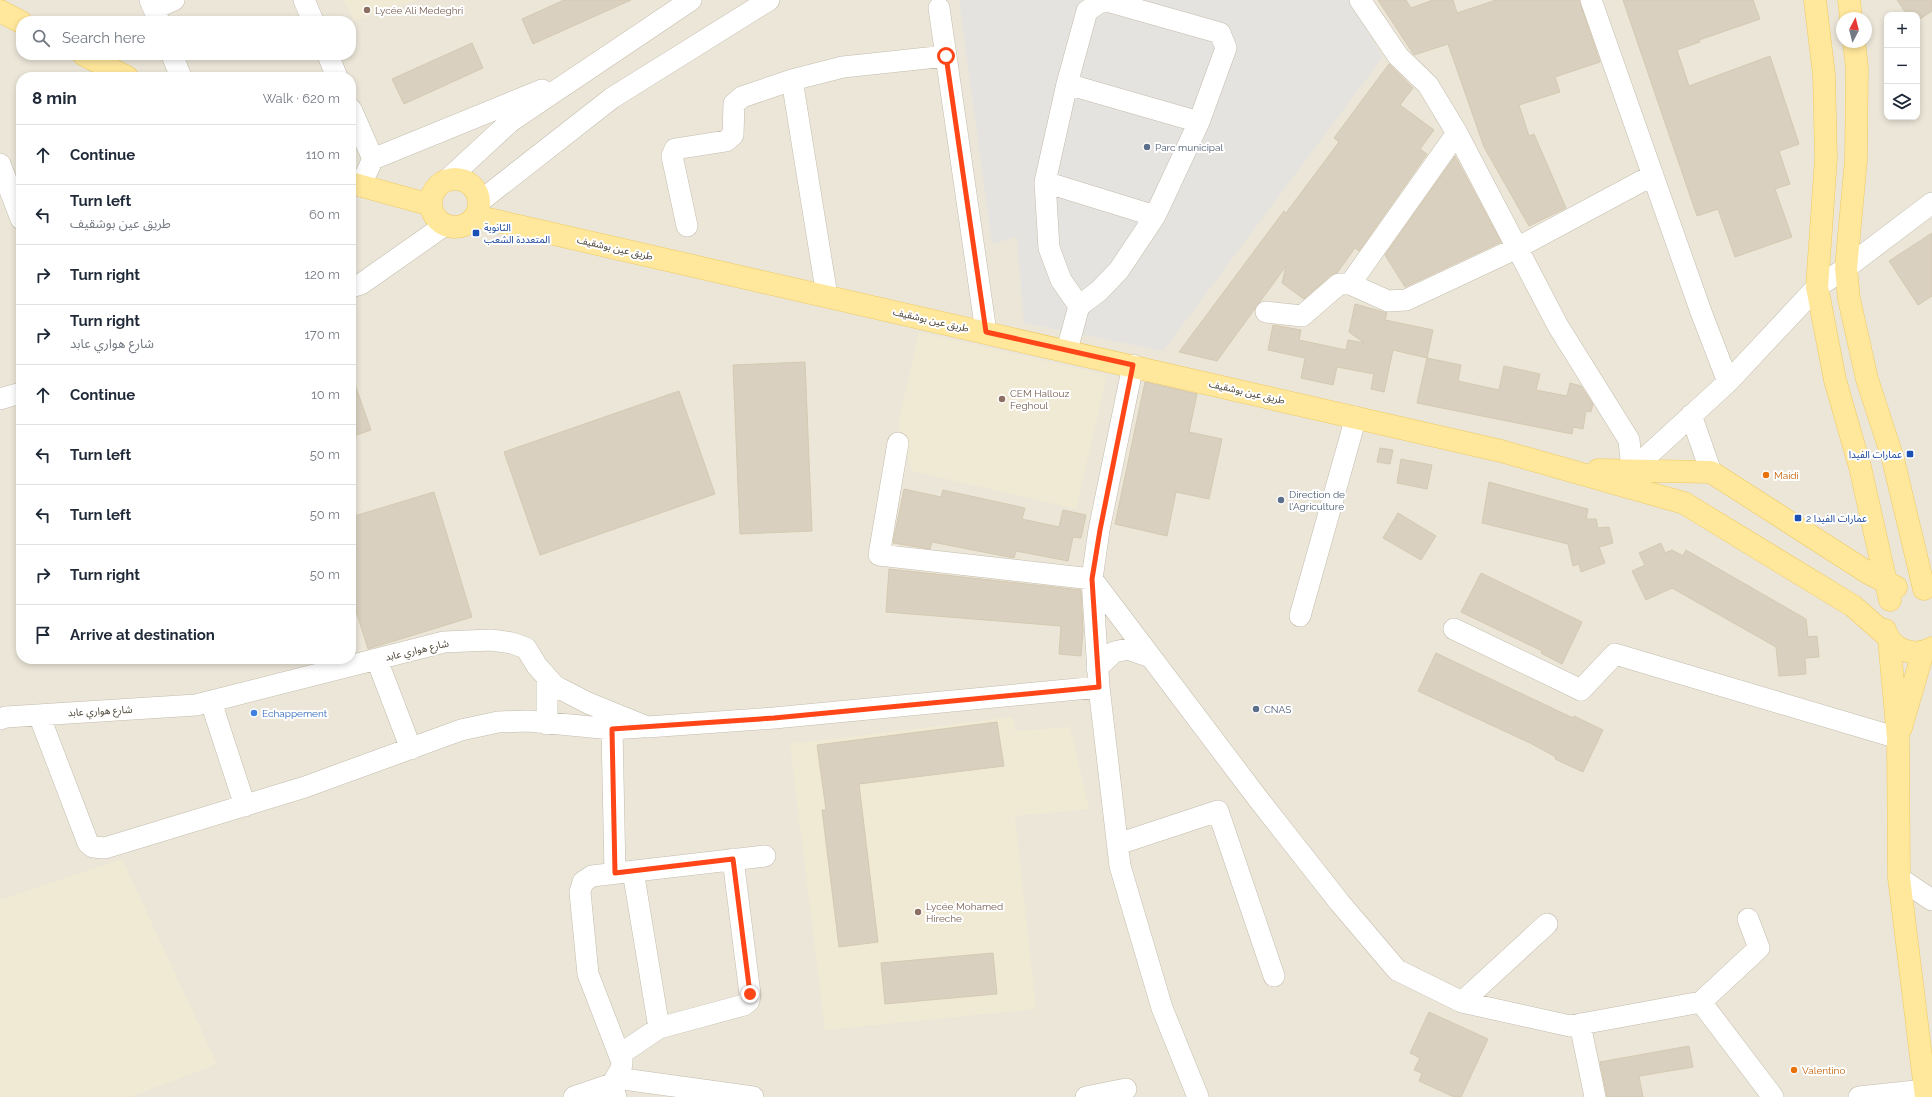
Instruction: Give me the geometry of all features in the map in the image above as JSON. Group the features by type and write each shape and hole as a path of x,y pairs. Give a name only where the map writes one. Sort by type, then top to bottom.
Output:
{"main road":[{"path":"1815,0 1824,75 1826,158 1817,287 1835,380 1860,467 1914,591"},
{"path":"1850,0 1851,12"},
{"path":"1855,48 1857,68 1856,160 1846,268 1849,299 1867,379 1894,459 1914,591"},
{"path":"94,60 117,72"},
{"path":"458,180 466,182 473,187 477,209 468,223 460,226 445,225 438,220 433,213 431,205 432,196 436,189 446,181 458,180"},
{"path":"356,185 431,205"},
{"name":"طريق عين بوشقيف","path":"477,209 827,296 1356,417 1501,451 1573,470"},
{"path":"1573,470 1710,472 1914,591"},
{"path":"1573,470 1684,503 1853,606 1900,649 1908,652 1929,651 1898,738"},
{"path":"1914,591 1883,616 1887,637 1898,738 1898,878 1925,1094"}],"street":[{"path":"154,10 174,0"},
{"path":"304,0 311,16"},
{"path":"446,181 511,121 691,0"},
{"path":"477,209 612,98 769,0"},
{"path":"1067,350 1079,306 1099,291 1119,270 1154,216 1199,122 1226,48 1220,33 1103,0 1087,11 1067,84 1044,182 1050,248 1061,280 1079,306"},
{"path":"1360,0 1398,56 1428,85 1457,133 1558,326 1629,440 1632,470"},
{"path":"1591,0 1728,382"},
{"path":"939,8 986,332"},
{"path":"688,226 672,156 675,149 726,141 733,135 734,104 742,97 792,80 843,67 946,56"},
{"path":"174,60 179,72"},
{"path":"330,60 335,72"},
{"path":"356,184 373,159 583,74"},
{"path":"792,80 827,296"},
{"path":"1067,84 1199,122"},
{"path":"356,120 373,159"},
{"path":"1350,284 1457,133"},
{"path":"0,164 16,204"},
{"path":"1266,312 1302,316 1339,284 1350,284 1388,301 1406,300 1517,248 1653,175"},
{"path":"1044,182 1154,216"},
{"path":"1632,470 1728,382 1817,287 1846,268 1932,203"},
{"path":"356,286 361,284 445,225"},
{"path":"1133,365 1100,530 1092,579 1098,677 1120,866 1162,1008 1198,1097"},
{"path":"0,399 16,394"},
{"path":"1691,415 1710,472"},
{"path":"1300,616 1356,417"},
{"path":"898,443 879,555 1092,579 1259,800 1340,903 1397,970 1462,1002 1570,1026 1701,1002 1759,948 1748,919"},
{"path":"1454,629 1581,690 1615,654 1898,738"},
{"name":"شارع هواري عابد","path":"0,719 39,715 196,705 444,642 491,640 512,642 526,648 537,666 555,686 588,703 647,727 774,718 1098,677"},
{"path":"1098,677 1114,652 1128,650 1151,657"},
{"path":"377,660 411,749"},
{"path":"547,678 547,724"},
{"path":"211,702 245,806"},
{"path":"39,715 88,843 93,847 105,848 305,787 461,730 498,722 612,729 647,727"},
{"path":"612,729 624,872 659,1028"},
{"path":"1118,844 1218,811 1274,976"},
{"path":"614,1086 622,1069 619,1055 588,974 580,892 583,882 592,876 765,856"},
{"path":"619,1055 659,1028 744,1005 749,1001 750,994 733,859"},
{"path":"1898,878 1932,900"},
{"path":"1462,1002 1547,924"},
{"path":"1701,1002 1773,1097"},
{"path":"1580,1024 1596,1097"},
{"path":"574,1097 614,1086 753,1097"},
{"path":"1086,1097 1126,1089"},
{"path":"1859,1097 1925,1094"}],"shaded area":[{"path":"0,0 1932,0 1932,1097 0,1097"},
{"name":"Lycée Ali Medeghri","path":"344,0 416,0 356,20 356,16 352,16"},
{"name":"Parc municipal","path":"959,0 1349,0 1383,57 1163,351 1024,323 1017,237 992,244"},
{"name":"CEM Hallouz Feghoul","path":"919,332 1107,375 1076,509 912,471 898,424"},
{"name":"Lycée Mohamed Hireche","path":"1013,717 1015,731 1070,727 1089,809 1015,816 1036,1009 825,1030 790,744"},
{"path":"122,859 217,1064 130,1097 0,1097 0,900"}],"building":[{"path":"564,0 631,0 533,44 522,19"},
{"path":"1378,0 1406,0 1411,8 1433,0 1453,0 1457,13 1496,0 1579,0 1600,62 1555,77 1560,92 1519,105 1529,136 1534,134 1566,208 1529,226 1484,147 1448,44 1414,55"},
{"path":"1623,0 1753,0 1760,19 1699,40 1700,42 1677,50 1689,86 1770,56 1799,144 1779,151 1790,184 1775,189 1792,237 1735,257 1718,209 1697,216"},
{"path":"1897,0 1932,0 1932,11 1920,19 1920,12 1905,12"},
{"path":"472,43 483,68 404,104 392,79"},
{"path":"1389,64 1413,88 1400,105 1434,130 1420,149 1427,154 1359,251 1355,248 1337,273 1331,275 1304,299 1282,283 1286,266 1217,361 1179,352 1284,211 1286,213 1339,142 1334,138"},
{"path":"1455,156 1501,242 1405,287 1385,255"},
{"path":"1932,233 1932,296 1918,305 1889,261"},
{"path":"1355,304 1387,313 1385,320 1433,330 1427,358 1393,350 1384,392 1371,389 1374,374 1337,367 1333,385 1301,378 1305,358 1268,350 1273,325 1301,330 1299,340 1346,350 1348,340 1364,343 1349,332"},
{"path":"1427,358 1461,365 1458,381 1499,390 1504,366 1540,374 1536,390 1567,396 1570,383 1581,386 1593,404 1591,412 1586,411 1583,429 1573,427 1572,434 1417,403"},
{"path":"805,362 812,531 740,534 733,365"},
{"path":"1145,382 1197,394 1189,432 1222,439 1209,499 1176,492 1167,536 1115,524"},
{"path":"356,388 371,430 356,435"},
{"path":"679,391 715,494 540,555 504,452"},
{"path":"1380,448 1393,450 1390,464 1377,462"},
{"path":"1401,459 1432,465 1427,489 1397,483"},
{"path":"1489,482 1588,509 1586,519 1596,519 1598,528 1609,527 1613,543 1599,547 1605,563 1581,572 1579,564 1573,566 1568,544 1482,523"},
{"path":"904,489 941,497 943,490 1025,508 1022,519 1059,527 1063,510 1086,515 1081,538 1073,537 1068,561 1016,551 1014,558 932,542 930,549 893,543"},
{"path":"434,492 472,617 368,649 356,611 356,515"},
{"path":"1398,513 1436,536 1421,560 1383,538"},
{"path":"1661,543 1665,553 1672,550 1683,556 1686,550 1806,619 1808,637 1817,636 1819,657 1805,658 1806,674 1779,676 1776,647 1672,588 1646,600 1632,571 1645,565 1639,553"},
{"path":"889,569 1081,590 1083,630 1081,656 1059,654 1061,626 886,612"},
{"path":"1481,573 1582,622 1562,664 1541,653 1542,651 1461,612"},
{"path":"1436,653 1573,718 1574,716 1603,730 1583,772 1555,759 1556,757 1530,743 1418,691"},
{"path":"997,722 1004,766 859,784 878,942 839,947 822,810 826,810 817,745"},
{"path":"993,953 997,994 885,1004 881,963"},
{"path":"1429,1012 1488,1039 1461,1097 1454,1097 1419,1081 1422,1073 1414,1070 1420,1058 1410,1053"},
{"path":"1689,1046 1693,1067 1639,1076 1643,1097 1607,1097 1600,1062"}],"place":[{"name":"Lycée Ali Medeghri","path":"367,10"},
{"name":"Parc municipal","path":"1147,147"},
{"name":"الثانوية المتعددة الشعب","path":"476,233"},
{"name":"CEM Hallouz Feghoul","path":"1002,399"},
{"name":"عمارات الفيدا","path":"1910,454"},
{"name":"Maidi","path":"1766,475"},
{"name":"Direction de l'Agriculture","path":"1281,500"},
{"name":"عمارات الفيدا 2","path":"1798,518"},
{"name":"CNAS","path":"1256,709"},
{"name":"Echappement","path":"254,713"},
{"name":"Lycée Mohamed Hireche","path":"918,912"},
{"name":"Valentino","path":"1794,1070"}],"route":[{"path":"750,994 733,859 615,873 612,729 678,723 774,718 1099,687 1092,579 1100,530 1133,365 986,332 946,56"}]}
